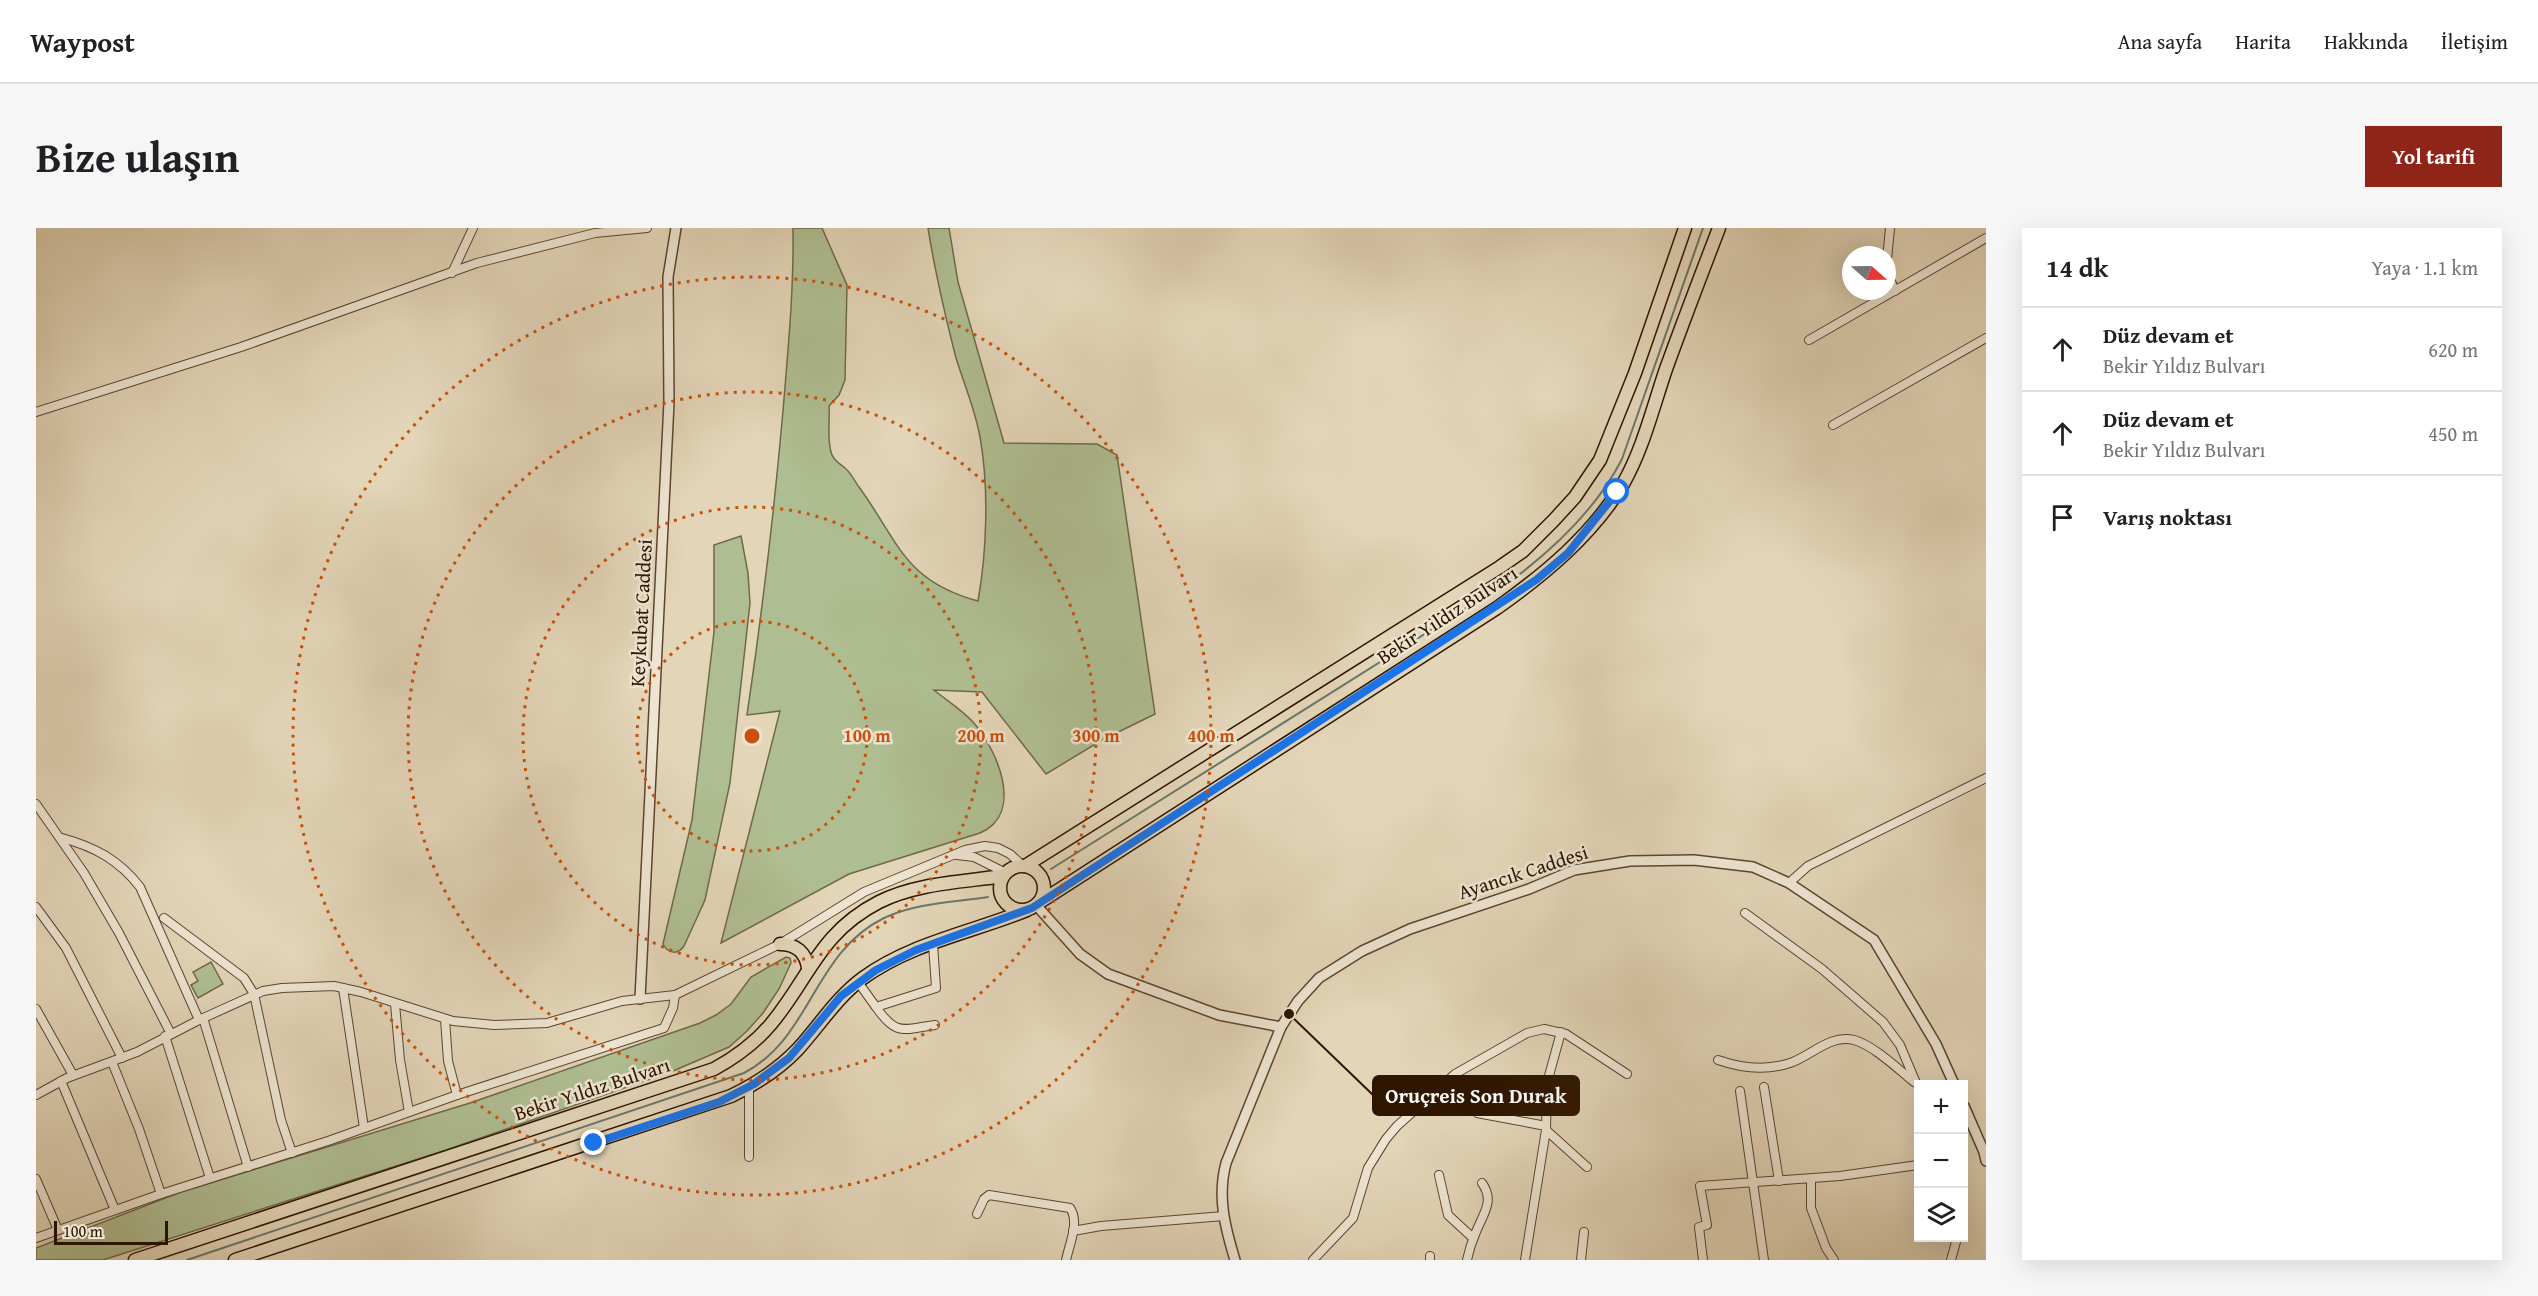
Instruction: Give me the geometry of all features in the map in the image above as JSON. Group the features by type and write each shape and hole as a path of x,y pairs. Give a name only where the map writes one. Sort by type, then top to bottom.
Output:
{"main road":[{"name":"Bekir Yıldız Bulvarı","path":"1023,865 1500,567 1531,543 1575,497 1606,447 1685,228"},
{"name":"Bekir Yıldız Bulvarı","path":"235,1260 719,1102 749,1087 789,1058 832,1007 858,982 889,962 1035,906 1497,608 1568,553 1604,510 1634,465 1672,352 1719,228"},
{"path":"1023,865 1036,870 1045,888 1035,906 1017,910 1005,902 1000,888 1005,874 1012,868 1023,865"},
{"name":"Bekir Yıldız Bulvarı","path":"135,1260 714,1069 743,1051 766,1029 783,1008 808,968 842,927 882,901 920,888 1005,874"},
{"path":"780,944 798,949 806,960 808,968"}],"street":[{"path":"452,273 473,228"},
{"path":"36,412 251,344 477,263 596,234 647,228"},
{"name":"Keykubat Caddesi","path":"640,999 669,402 668,277 676,228"},
{"path":"1888,246 1890,228"},
{"path":"1896,290 1986,238"},
{"path":"1809,340 1879,300"},
{"path":"1833,425 1986,338"},
{"path":"1789,883 1808,866 1986,778"},
{"path":"36,804 62,838 119,933 168,1035 210,1178"},
{"path":"62,838 87,845 106,854 140,887 201,1019 248,1167"},
{"path":"36,1095 73,1075 122,1058 254,994 282,988 343,988 445,1020 480,1025 535,1024 559,1020 615,1003 675,995 780,944 864,892 971,848 992,847 1004,850 1023,865"},
{"path":"953,855 974,857 1005,874"},
{"name":"Ayancık Caddesi","path":"1235,1260 1224,1216 1222,1183 1231,1145 1281,1027 1298,1001 1319,978 1362,951 1410,929 1529,889 1574,870 1630,861 1694,860 1753,867 1789,883 1874,940 1936,1044 1952,1080"},
{"path":"1035,906 1080,954 1115,978 1220,1015 1281,1027"},
{"path":"36,907 66,948 122,1058"},
{"path":"1745,913 1814,962 1883,1022 1900,1045 1915,1080"},
{"path":"164,918 244,978 254,994 280,1120 292,1153"},
{"path":"876,1007 936,988 933,944"},
{"path":"858,982 888,1023 895,1028 935,1025"},
{"path":"343,988 364,1128"},
{"path":"36,1238 161,1194 292,1153 457,1095 664,1028 673,1008 675,995"},
{"path":"395,1004 399,1051 409,1112"},
{"path":"36,1009 73,1075"},
{"path":"445,1020 448,1061 457,1095"},
{"path":"1314,1260 1353,1218 1368,1168 1396,1126 1455,1074 1533,1031 1544,1029 1561,1032 1599,1053 1627,1074"},
{"path":"1525,1260 1546,1128 1546,1083 1561,1032"},
{"path":"1718,1060 1749,1068 1770,1067 1792,1062 1833,1041 1850,1039 1864,1044 1914,1083"},
{"path":"112,1062 139,1129 161,1194"},
{"path":"61,1081 115,1210"},
{"path":"748,1157 749,1087"},
{"path":"1764,1087 1779,1181"},
{"path":"1740,1091 1764,1260"},
{"path":"1477,1113 1546,1128 1587,1167"},
{"path":"1968,1115 1986,1161"},
{"path":"1703,1260 1699,1227 1707,1225 1700,1186 1811,1179 1914,1166"},
{"path":"1439,1175 1448,1215 1473,1238"},
{"path":"36,1179 58,1230"},
{"path":"1811,1179 1811,1208 1826,1248 1834,1260"},
{"path":"1467,1260 1473,1238 1488,1203 1487,1193 1482,1183"},
{"path":"977,1214 984,1199 989,1195 1068,1207 1073,1213 1073,1231 1066,1260"},
{"path":"1073,1231 1101,1226 1224,1216"},
{"path":"1581,1260 1584,1232"},
{"path":"1951,1260 1956,1242"}],"green space":[{"path":"793,228 822,228 847,285 845,380 839,395 829,406 829,441 832,455 850,473 895,542 918,571 953,593 978,601 986,519 983,456 975,416 948,326 928,228 949,228 958,282 1004,443 1097,444 1117,455 1155,714 1102,740 1046,774 982,692 934,690 973,722 982,733 997,763 1004,796 1002,811 994,824 980,833 849,874 721,943 780,711 747,715 758,639 779,449 793,274"},
{"path":"741,536 748,573 750,603 730,783 705,900 684,946 679,951 673,952 663,944 692,820 714,632 714,545"},
{"path":"786,957 790,958 791,963 779,989 763,1013 747,1031 729,1047 673,1071 446,1150 103,1260 36,1260 36,1248 181,1192 470,1103 700,1023 731,1004 751,977"},
{"path":"211,962 223,984 198,998 191,985 198,981 193,972"}],"waterway":[{"path":"1051,869 1520,574 1564,536 1602,492 1622,459 1703,228"},
{"path":"187,1260 744,1073 767,1057 785,1039 826,973 860,933 884,918 909,909 988,897"}],"place":[{"name":"Oruçreis Son Durak","path":"1289,1014"}],"route":[{"path":"594,1143 719,1102 743,1091 789,1058 841,996 876,970 916,950 1032,908 1070,884 1497,608 1568,553 1617,492"}]}
